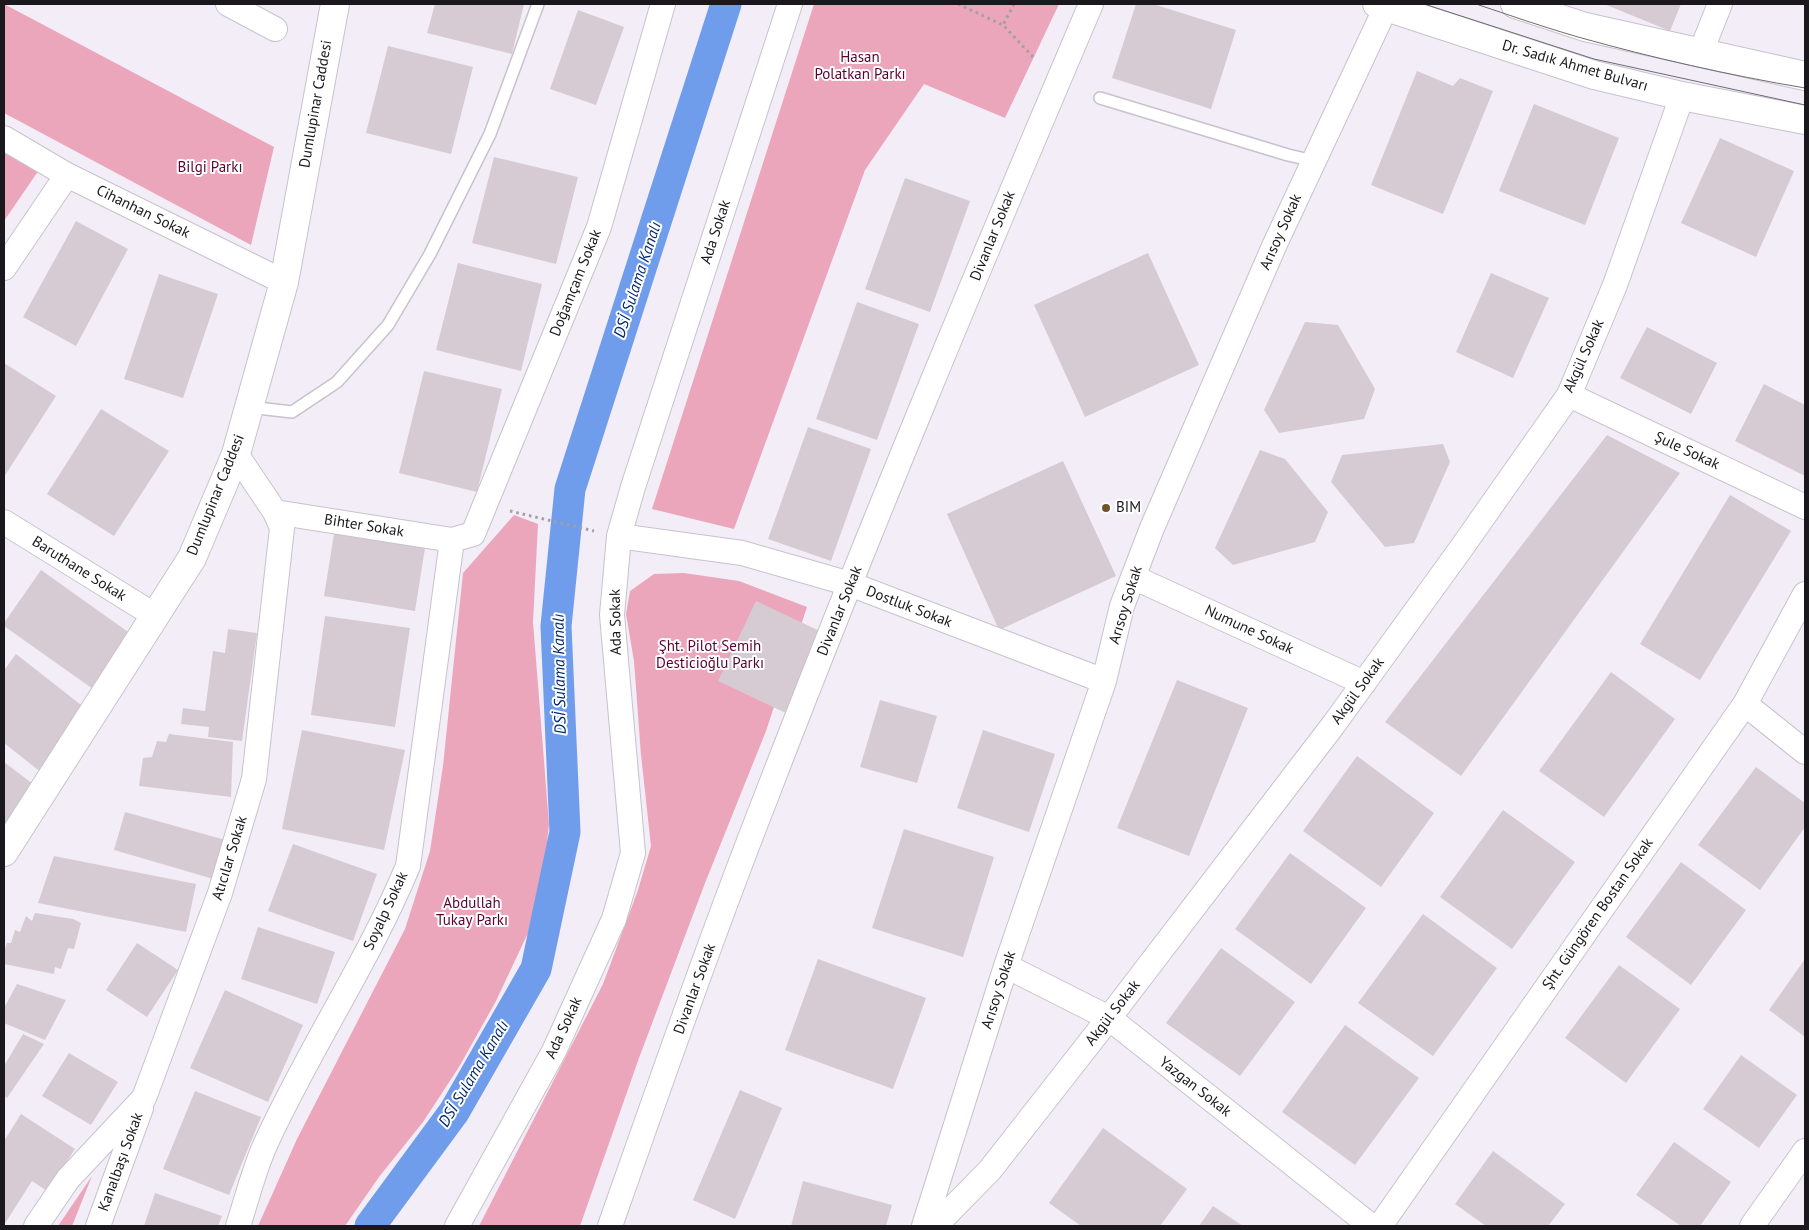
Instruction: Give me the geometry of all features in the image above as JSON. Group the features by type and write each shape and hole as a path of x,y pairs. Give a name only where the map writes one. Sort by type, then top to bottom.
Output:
{"main road":[{"name":"Dumlupinar Caddesi","path":"4,852 192,558 236,454 284,282 334,4"},
{"path":"1515,4 1585,27 1805,76"},
{"name":"Dr. Sadık Ahmet Bulvarı","path":"1382,5 1594,75 1682,96 1805,120"}],"street":[{"path":"228,4 275,29"},
{"name":"Doğamçam Sokak","path":"452,540 472,534 599,227 663,4"},
{"name":"Ada Sokak","path":"457,1226 554,1051 614,919 632,853 612,615 619,536 633,487 790,4"},
{"name":"Divanlar Sokak","path":"610,1226 685,1015 768,792 850,584 1019,174 1092,4"},
{"path":"1700,54 1720,4"},
{"name":"Arısoy Sokak","path":"924,1226 1006,966 1104,681 1122,606 1133,576 1264,270 1382,5"},
{"name":"Akgül Sokak","path":"935,1226 990,1170 1109,1018 1364,683 1568,395 1615,285 1682,96"},
{"name":"Cihanhan Sokak","path":"4,138 67,175 284,282"},
{"path":"4,268 67,175"},
{"name":"Şule Sokak","path":"1568,395 1805,507"},
{"name":"Atıcılar Sokak","path":"36,1226 68,1179 144,1098 220,893 254,779 282,528 275,512 236,454"},
{"name":"Bihter Sokak","path":"275,512 452,540"},
{"name":"Baruthane Sokak","path":"4,522 154,615"},
{"name":"Dostluk Sokak","path":"619,536 742,553 850,584 1104,681"},
{"name":"Soyalp Sokak","path":"238,1226 265,1145 310,1056 379,930 408,866 452,540"},
{"name":"Numune Sokak","path":"1133,576 1364,683"},
{"name":"Şht. Güngören Bostan Sokak","path":"1380,1226 1745,704 1805,594"},
{"path":"1745,704 1805,752"},
{"name":"Yazgan Sokak","path":"1006,966 1109,1018 1371,1226"},
{"name":"Kanalbaşı Sokak","path":"98,1226 144,1098"},
{"path":"1752,1226 1805,1150"}],"lane":[{"path":"249,407 292,412 337,382 388,325 430,254 490,134 538,4"},
{"path":"1100,98 1288,155 1314,161"}],"path":[{"path":"958,4 1003,25 1034,58"},
{"path":"1003,25 1014,4"},
{"path":"484,505 619,536"}],"green space":[{"name":"Bilgi Parkı","path":"4,4 274,147 251,245 4,113"},
{"name":"Hasan Polatkan Parkı","path":"814,4 1059,4 1005,118 924,84 865,170 734,529 652,509"},
{"path":"4,152 39,170 4,221"},
{"name":"Abdullah Tukay Parkı","path":"514,515 538,524 533,622 549,824 545,863 528,933 496,1001 459,1067 423,1122 379,1177 345,1226 258,1226 297,1139 405,929 430,851 443,766 463,573"},
{"name":"Şht. Pilot Semih Desticioğlu Parkı","path":"684,573 739,581 807,607 766,731 705,883 639,1058 580,1226 479,1226 603,984 638,890 651,846 641,755 634,661 626,614 630,591 654,574"},
{"path":"92,1176 72,1226 58,1226"}],"building":[{"path":"435,4 524,4 512,54 427,33"},
{"path":"1136,4 1153,4 1236,30 1211,109 1112,78"},
{"path":"1604,4 1681,4 1670,31"},
{"path":"578,10 624,27 596,105 550,89"},
{"path":"388,46 473,67 451,154 366,133"},
{"path":"1417,71 1453,86 1460,78 1493,91 1443,214 1371,185"},
{"path":"1534,104 1619,138 1585,225 1499,191"},
{"path":"1720,138 1794,171 1756,257 1681,223"},
{"path":"494,157 578,177 556,264 472,243"},
{"path":"905,178 970,201 930,312 865,289"},
{"path":"76,221 128,249 76,346 23,317"},
{"path":"1148,253 1199,365 1085,417 1034,305"},
{"path":"458,263 542,284 521,371 436,350"},
{"path":"1491,273 1549,298 1513,378 1456,352"},
{"path":"159,274 218,294 183,398 124,379"},
{"path":"857,302 919,324 877,440 816,419"},
{"path":"1305,322 1338,325 1375,389 1364,419 1279,433 1264,410"},
{"path":"1647,327 1717,363 1691,414 1620,378"},
{"path":"4,363 56,396 4,477"},
{"path":"424,371 502,389 477,492 399,473"},
{"path":"1764,384 1805,405 1805,476 1735,441"},
{"path":"101,409 169,451 114,536 47,494"},
{"path":"808,427 871,449 831,561 768,539"},
{"path":"1607,435 1680,473 1461,776 1385,722"},
{"path":"1443,444 1450,462 1414,543 1385,547 1331,482 1342,455"},
{"path":"1260,450 1285,459 1328,512 1315,542 1233,565 1215,548"},
{"path":"1063,461 1116,576 999,630 947,514"},
{"path":"1730,495 1791,531 1700,680 1640,644"},
{"path":"334,534 425,548 415,611 324,596"},
{"path":"41,570 138,639 100,694 4,626 4,623"},
{"path":"756,601 826,634 788,714 718,681"},
{"path":"325,616 410,628 395,727 311,715"},
{"path":"228,629 257,633 242,741 208,737 209,727 181,724 183,708 205,711 213,651 225,653"},
{"path":"16,654 90,712 42,773 4,743 4,668"},
{"path":"1611,672 1675,719 1604,817 1539,771"},
{"path":"1177,680 1248,708 1189,856 1117,828"},
{"path":"880,700 937,716 917,783 860,767"},
{"path":"302,730 405,750 384,850 282,829"},
{"path":"983,730 1055,754 1029,832 957,808"},
{"path":"169,734 233,742 231,797 139,786 143,758 152,757 157,741 166,742"},
{"path":"1357,756 1434,813 1381,887 1303,831"},
{"path":"4,762 37,787 4,830"},
{"path":"1756,767 1805,803 1805,827 1760,890 1698,845"},
{"path":"1503,810 1575,862 1512,949 1440,897"},
{"path":"125,812 229,841 217,880 114,850"},
{"path":"904,829 994,857 963,957 872,928"},
{"path":"293,844 377,874 353,941 268,911"},
{"path":"1290,853 1366,908 1311,984 1235,929"},
{"path":"54,856 196,884 186,932 38,903"},
{"path":"1681,862 1746,910 1691,985 1626,937"},
{"path":"35,913 73,919 81,923 74,949 68,948 61,969 55,967 54,974 4,964 4,952 7,943 11,943 15,930 20,932 26,916 32,921"},
{"path":"1423,914 1497,968 1433,1056 1358,1003"},
{"path":"258,927 335,952 317,1004 241,979"},
{"path":"137,943 178,970 147,1017 106,990"},
{"path":"1221,948 1295,1002 1240,1076 1166,1023"},
{"path":"818,959 926,998 893,1089 785,1050"},
{"path":"1805,959 1805,1037 1769,1010"},
{"path":"1619,965 1680,1009 1626,1083 1565,1038"},
{"path":"17,984 66,1000 45,1040 4,1023 4,1008"},
{"path":"225,990 303,1025 268,1102 190,1068"},
{"path":"1345,1025 1419,1078 1355,1165 1282,1112"},
{"path":"23,1034 44,1044 7,1098 4,1096 4,1066"},
{"path":"69,1053 118,1082 91,1125 42,1096"},
{"path":"1741,1055 1797,1095 1759,1148 1703,1109"},
{"path":"740,1090 782,1108 735,1219 693,1200"},
{"path":"195,1091 261,1117 229,1195 163,1169"},
{"path":"21,1114 75,1149 47,1191 32,1181 4,1225 4,1141"},
{"path":"1103,1128 1187,1189 1160,1226 1081,1226 1049,1203"},
{"path":"1674,1142 1731,1182 1700,1226 1681,1226 1636,1195"},
{"path":"1493,1151 1565,1204 1548,1226 1486,1226 1455,1204"},
{"path":"803,1181 892,1205 886,1226 791,1226"},
{"path":"155,1193 222,1216 218,1226 144,1226"},
{"path":"1213,1206 1243,1226 1199,1226"}],"waterway":[{"name":"DSİ Sulama Kanalı","path":"370,1226 454,1112 536,969 565,832 556,626 570,489 726,4"}],"tram line":[{"path":"1424,4 1594,59 1805,105"},
{"path":"1476,4 1565,33 1634,52 1719,72 1805,88"}],"place":[{"name":"BIM","path":"1106,508"}]}
